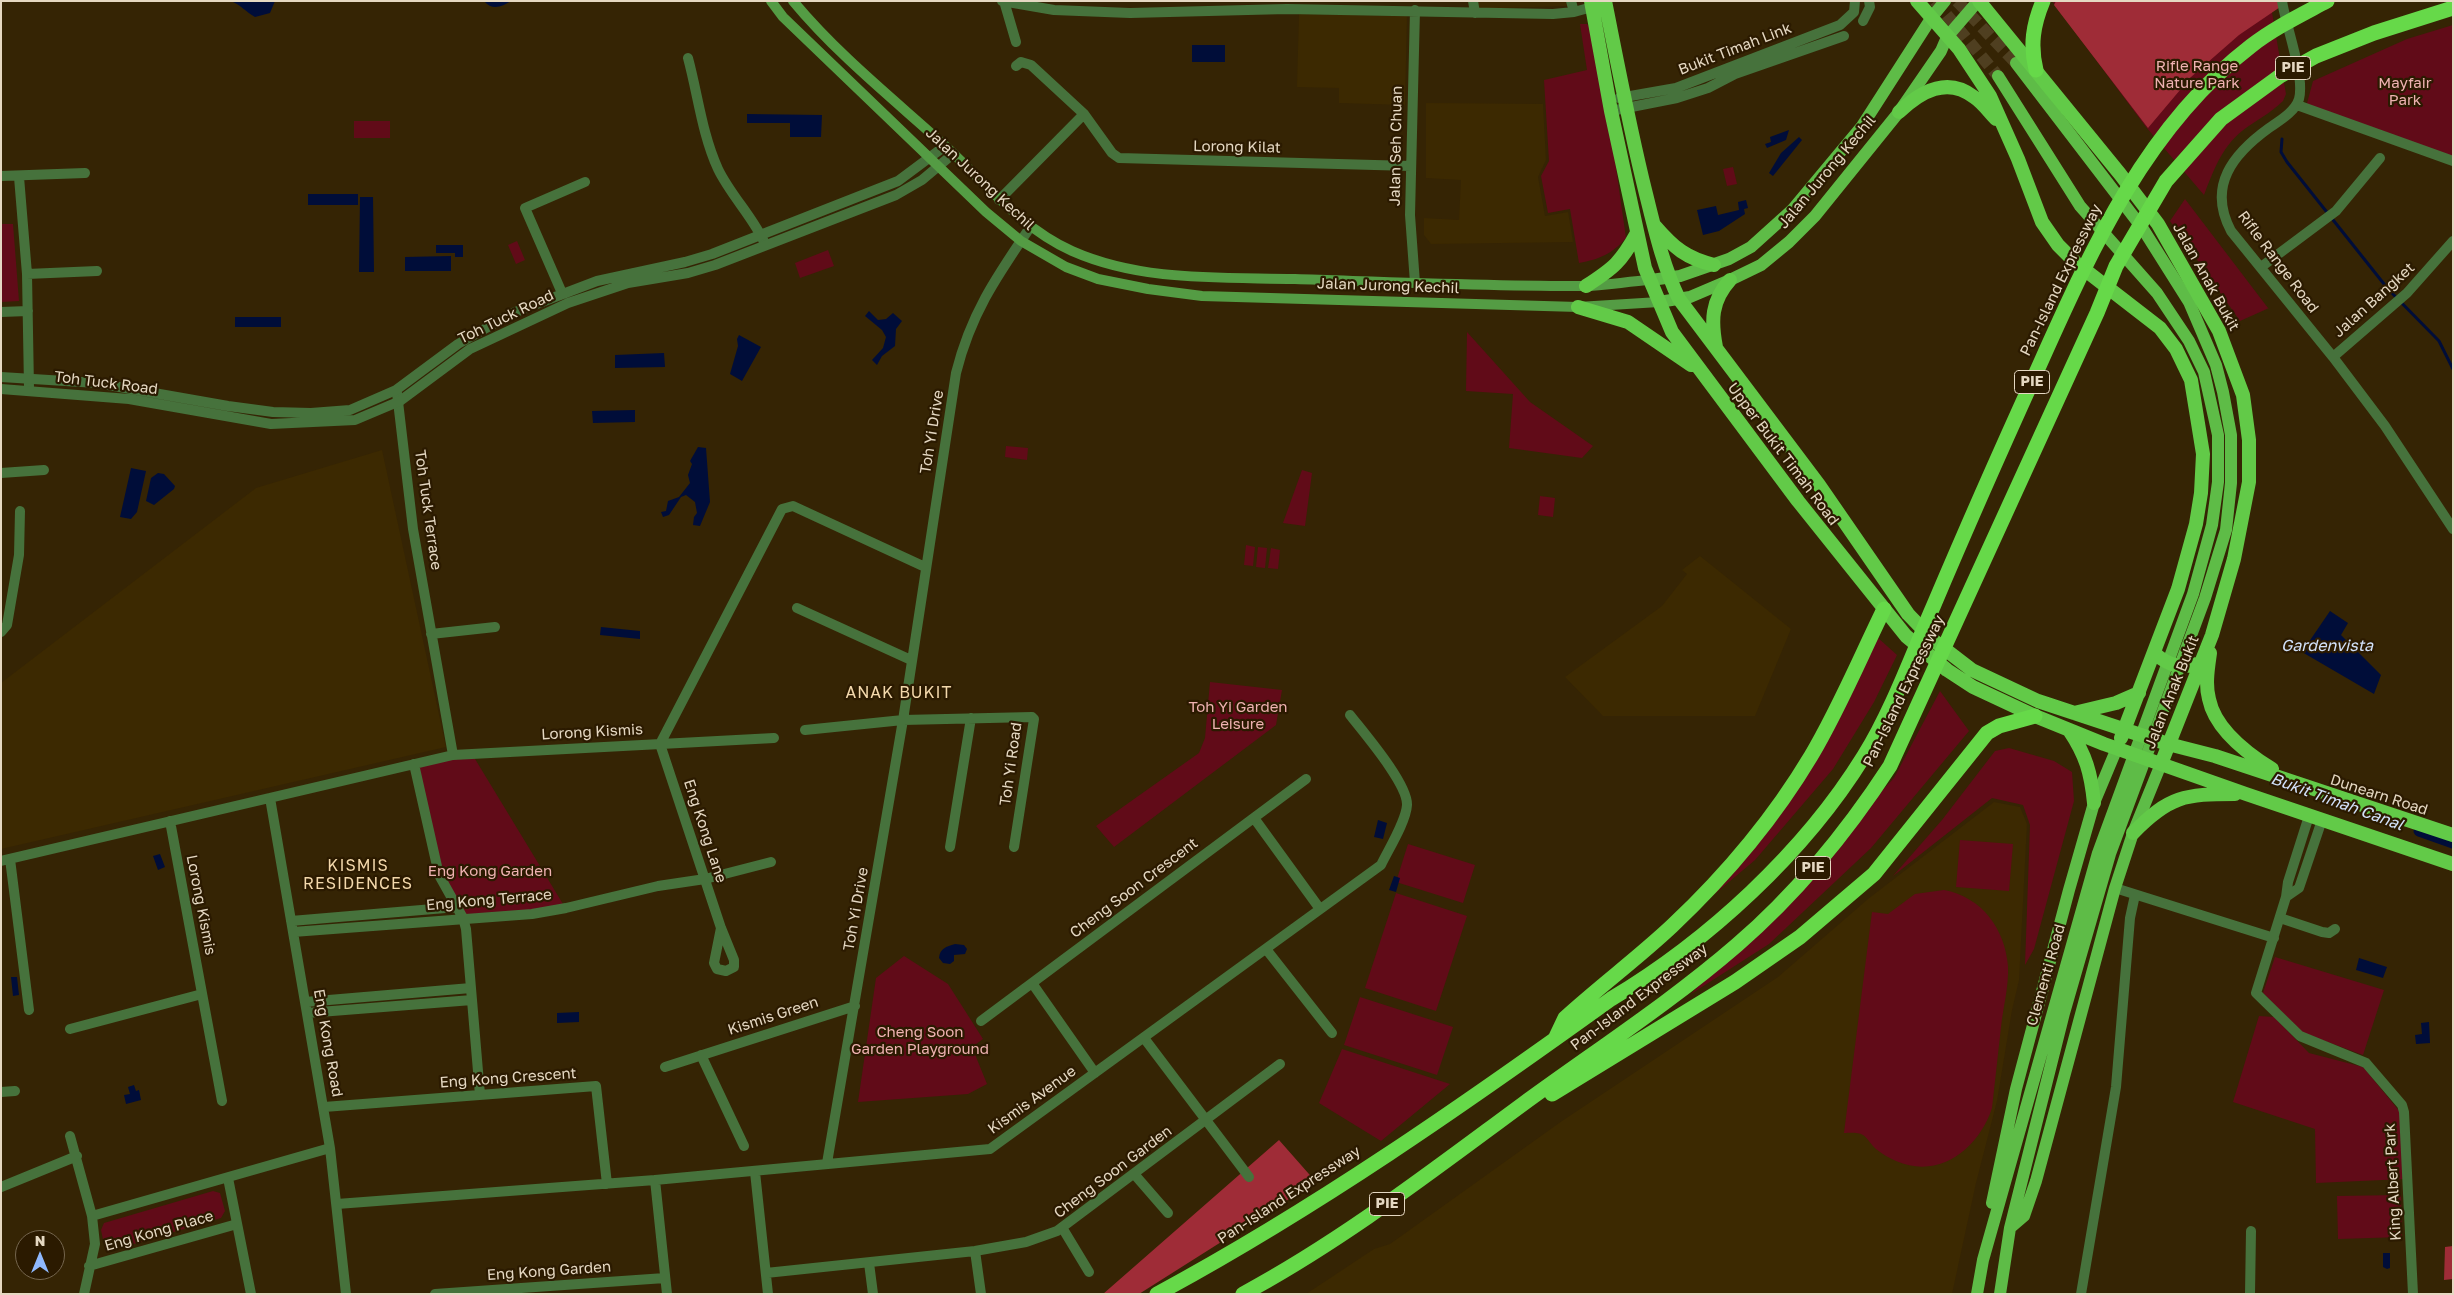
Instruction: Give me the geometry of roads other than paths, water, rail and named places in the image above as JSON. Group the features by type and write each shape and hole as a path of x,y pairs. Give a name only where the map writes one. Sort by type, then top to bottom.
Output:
{"highway":[{"name":"Upper Bukit Timah Road","path":"1605,1 1625,103 1652,223 1669,278 1679,299 1819,485 1908,614 1933,640 1979,673 2038,701 2125,730"},
{"name":"Jalan Anak Bukit","path":"1917,1 1959,49 1977,76 2005,129 2042,222 2058,245 2088,273 2160,328 2176,349 2191,380 2202,436 2201,493 2196,524 2178,589 2117,748"},
{"name":"Jalan Anak Bukit","path":"1979,1 2120,174 2158,224 2219,331 2243,395 2249,440 2249,482 2234,559 2212,635 2161,764"},
{"path":"2036,70 2032,52 2036,19 2043,1"},
{"name":"Pan-Island Expressway","path":"1157,1294 1228,1256 1427,1127 1611,999 1641,981 1711,928 1793,849 1820,819 1865,755 1898,686 2079,277 2123,194 2166,132 2220,73 2254,44 2327,1"},
{"name":"Upper Bukit Timah Road","path":"1592,4 1610,106 1637,233 1650,280 1672,332 1700,371 1906,636 1947,670 1972,687 2035,716 2161,764 2453,864"},
{"name":"Pan-Island Expressway","path":"1243,1294 1294,1266 1400,1196 1665,1001 1736,946 1792,893 1867,801 1890,766 2093,322 2116,266 2166,181 2221,119 2280,76 2316,56 2374,33 2453,8"},
{"path":"1898,112 1927,90 1943,87 1958,88 1975,97 2005,129"},
{"path":"1652,223 1681,253 1693,260 1714,266"},
{"path":"1586,286 1612,270 1621,261 1637,233"},
{"path":"1716,348 1713,323 1714,306 1722,289 1730,280"},
{"path":"1578,307 1628,322 1700,371"},
{"path":"1555,1039 1565,1018 1672,926 1729,867 1773,810 1815,748 1839,704 1884,609"},
{"path":"2212,635 2207,685 2213,712 2234,739 2255,759 2297,784"},
{"path":"2154,653 2169,664 2177,666 2187,667 2201,664"},
{"path":"2074,714 2116,703 2139,693"},
{"path":"1524,1103 1551,1095 1735,982 1800,937 1874,874 1987,733 1999,726 2035,716"},
{"path":"2069,730 2082,748 2088,765 2094,803"},
{"name":"Dunearn Road","path":"2125,730 2168,744 2215,756 2453,835"},
{"path":"2133,833 2154,812 2185,796 2246,794"}],"main road":[{"name":"Jalan Jurong Kechil","path":"771,1 783,17 940,165 986,212 1021,241 1066,267 1098,279 1148,290 1202,296 1578,307 1679,299 1730,280 1761,265 1789,242 1815,216 1898,112 1940,51 1947,37 1979,1"},
{"name":"Jalan Jurong Kechil","path":"793,1 828,40 954,154 999,200 1031,226 1069,250 1093,260 1116,267 1153,274 1415,283 1586,286 1669,278 1714,266 1751,247 1792,210 1862,126 1932,17 1945,1"},
{"name":"Jalan Anak Bukit","path":"2016,63 2144,229 2188,302 2216,365 2231,436 2231,484 2226,530 2205,598 2150,730"},
{"name":"Jalan Anak Bukit","path":"1998,76 2080,206 2157,293 2189,341 2204,372 2218,435 2218,482 2212,525 2193,594 2150,730"},
{"name":"Clementi Road","path":"1977,1294 1983,1260 2058,1013 2150,730"},
{"name":"Clementi Road","path":"1992,1235 1989,1220 2016,1088 2094,803 2117,748"},
{"path":"2010,1228 2024,1216 2036,1181 2115,888 2133,833 2161,764"},
{"path":"2081,854 2091,840 2100,837 2111,840 2127,852"},
{"name":"Clementi Road","path":"2000,1294 2010,1228 2058,1013"}],"street":[{"path":"1016,42 1003,1 1054,10 1130,14 1286,5 1383,5 1415,10 1475,13 1574,12 1592,4"},
{"path":"1473,1 1475,13"},
{"path":"1571,1 1574,12"},
{"name":"Bukit Timah Link","path":"1610,106 1676,88 1840,25 1854,12 1855,1"},
{"path":"1863,21 1870,7 1869,1"},
{"path":"2282,1 2300,81 2297,105 2453,161"},
{"name":"Jalan Seh Chuan","path":"1415,10 1410,215 1415,283"},
{"name":"Bukit Timah Link","path":"1625,103 1677,98 1708,88 1735,74 1844,36"},
{"path":"688,58 703,127 719,170 740,208 761,234 765,244"},
{"name":"Lorong Kilat","path":"1016,66 1021,62 1030,65 1084,114 1112,153 1119,158 1411,166"},
{"name":"Rifle Range Road","path":"2297,105 2281,120 2244,148 2235,158 2224,181 2221,207 2225,220 2231,231 2333,357 2385,426 2453,529"},
{"path":"999,200 1084,114"},
{"name":"Toh Tuck Road","path":"1,389 273,412 311,413 350,410 396,390 466,338 513,313 562,293 625,273 685,262 761,234 898,181 945,146"},
{"name":"Toh Tuck Road","path":"1,377 30,377 110,385 271,424 355,420 400,401 470,349 568,304 628,283 715,265 765,244 896,195 922,180 954,154"},
{"path":"2261,267 2336,211 2380,158"},
{"path":"1,176 19,177 85,173"},
{"path":"19,177 27,274 29,390"},
{"name":"Toh Tuck Road","path":"562,293 525,208 585,182"},
{"name":"Toh Yi Drive","path":"827,1163 903,720 956,374 962,347 985,296 1031,226"},
{"name":"Jalan Bangket","path":"2333,357 2408,293 2453,241"},
{"path":"27,274 97,271"},
{"path":"1,312 28,311"},
{"name":"Toh Tuck Terrace","path":"396,390 400,401 413,529 453,755"},
{"path":"1,473 44,470"},
{"name":"Lorong Kismis","path":"29,1010 6,860 453,755 660,744 782,509 793,506 925,567"},
{"path":"1,632 7,625 19,556 20,511"},
{"path":"797,608 911,660"},
{"path":"432,634 495,627"},
{"name":"Kismis Avenue","path":"656,1180 990,1149 1381,865 1407,806 1406,796 1400,783 1350,715"},
{"name":"Toh Yi Road","path":"805,730 903,720 1032,717 1034,719 1014,847"},
{"path":"950,847 971,718"},
{"path":"660,744 774,738"},
{"name":"Eng Kong Lane","path":"660,744 721,928"},
{"path":"414,764 439,875 463,918 467,933 480,1095"},
{"name":"Cheng Soon Crescent","path":"981,1021 1306,779"},
{"name":"Eng Kong Road","path":"270,798 324,1107 337,1204 346,1294"},
{"path":"1254,818 1320,909"},
{"name":"King Albert Park","path":"2316,818 2296,858 2288,882 2280,918 2256,993 2300,1036 2366,1063 2402,1105 2409,1178 2413,1294"},
{"name":"King Albert Park","path":"2286,897 2299,888 2308,862 2316,818"},
{"name":"Lorong Kismis","path":"170,822 222,1100"},
{"path":"2296,858 2308,862"},
{"name":"Eng Kong Terrace","path":"293,932 538,913 658,886 705,879 771,862"},
{"path":"2115,888 2274,938"},
{"path":"2081,1294 2116,1087 2130,918 2135,895"},
{"name":"Eng Kong Terrace","path":"291,921 457,907"},
{"path":"2280,918 2322,932 2329,933 2335,930"},
{"path":"1266,949 1332,1033"},
{"path":"1032,982 1095,1073"},
{"path":"306,1002 471,988"},
{"path":"70,1029 202,994"},
{"path":"307,1013 472,1000"},
{"name":"Kismis Green","path":"665,1067 854,1006"},
{"path":"1144,1038 1249,1177"},
{"path":"701,1055 744,1146"},
{"name":"Cheng Soon Garden","path":"766,1273 975,1251 1026,1242 1063,1229 1280,1064"},
{"name":"Eng Kong Crescent","path":"324,1107 597,1086 607,1184"},
{"path":"1,1092 15,1090"},
{"name":"Eng Kong Place","path":"70,1136 92,1216 95,1246 84,1294"},
{"path":"92,1216 330,1148"},
{"path":"1,1187 77,1156"},
{"path":"755,1172 768,1294"},
{"path":"1135,1174 1168,1213"},
{"name":"Eng Kong Place","path":"228,1178 251,1294"},
{"path":"337,1204 656,1180 667,1294"},
{"name":"Eng Kong Place","path":"89,1266 237,1224"},
{"path":"1063,1229 1089,1272"},
{"path":"2250,1294 2252,1231"},
{"path":"975,1251 982,1294"},
{"path":"869,1263 873,1294"},
{"name":"Eng Kong Garden","path":"435,1294 665,1278"}],"water":[{"path":"231,1 275,1 270,13 255,17"},
{"path":"484,1 511,1 494,7"},
{"path":"1192,45 1225,45 1225,62 1192,62"},
{"path":"747,114 822,115 821,137 790,137 790,123 747,123"},
{"path":"1789,130 1786,140 1767,148 1765,144 1771,142 1770,137"},
{"path":"1799,137 1802,140 1773,176 1769,173 1781,153"},
{"path":"308,194 358,194 358,205 308,205"},
{"path":"360,197 373,197 374,272 359,272"},
{"path":"1746,200 1748,208 1744,209 1745,214 1719,231 1703,235 1697,210 1716,206 1718,215 1739,210 1738,202"},
{"path":"436,245 463,245 463,257 455,257 455,253 436,253"},
{"path":"451,256 451,271 405,271 405,257"},
{"path":"869,311 878,320 886,319 893,313 902,321 896,329 895,346 882,356 877,365 872,360 883,348 886,337 882,330 865,316"},
{"path":"235,317 281,317 281,327 235,327"},
{"path":"739,335 761,347 742,381 730,374"},
{"path":"664,353 665,367 615,368 615,355"},
{"path":"635,410 635,422 593,423 592,411"},
{"path":"698,447 706,448 710,502 700,526 693,525 694,517 697,513 695,502 686,495 681,497 669,515 663,517 661,512 666,511 668,501 679,497 690,483 688,475 692,464 690,461"},
{"path":"131,468 146,471 137,512 131,519 120,517"},
{"path":"158,473 164,474 175,486 174,489 154,505 146,501 151,478"},
{"name":"Gardenvista","path":"2330,611 2348,623 2341,635 2381,675 2374,694 2302,652"},
{"path":"601,627 640,631 640,639 600,635"},
{"path":"1378,820 1387,823 1383,839 1374,837"},
{"path":"160,854 165,867 158,870 153,856"},
{"path":"1394,876 1400,878 1396,892 1389,890"},
{"path":"955,944 964,945 967,949 965,954 954,955 954,961 950,964 943,963 939,958 942,950"},
{"path":"2359,958 2387,967 2383,978 2356,970"},
{"path":"11,977 17,977 19,995 13,996"},
{"path":"579,1012 579,1022 557,1023 557,1013"},
{"path":"2429,1022 2430,1043 2416,1044 2415,1035 2422,1034 2421,1023"},
{"path":"134,1085 136,1091 139,1090 141,1100 126,1104 124,1095 130,1094 128,1087"},
{"path":"2383,1253 2390,1253 2390,1268 2383,1267"}],"waterway":[{"path":"2282,139 2281,152 2287,162 2388,289 2439,341 2453,369"},
{"name":"Bukit Timah Canal","path":"2419,831 2453,843"}],"tunnel":[{"path":"1935,1 1998,76"},
{"path":"1957,1 2016,63"}],"district":[{"name":"ANAK BUKIT","path":"899,693"},
{"name":"KISMIS RESIDENCES","path":"358,875"}],"park label":[{"name":"Rifle Range Nature Park","path":"2197,74"},
{"name":"Mayfair Park","path":"2405,92"},
{"name":"Toh Yi Garden Leisure","path":"1238,716"},
{"name":"Cheng Soon Garden Playground","path":"920,1040"}]}
